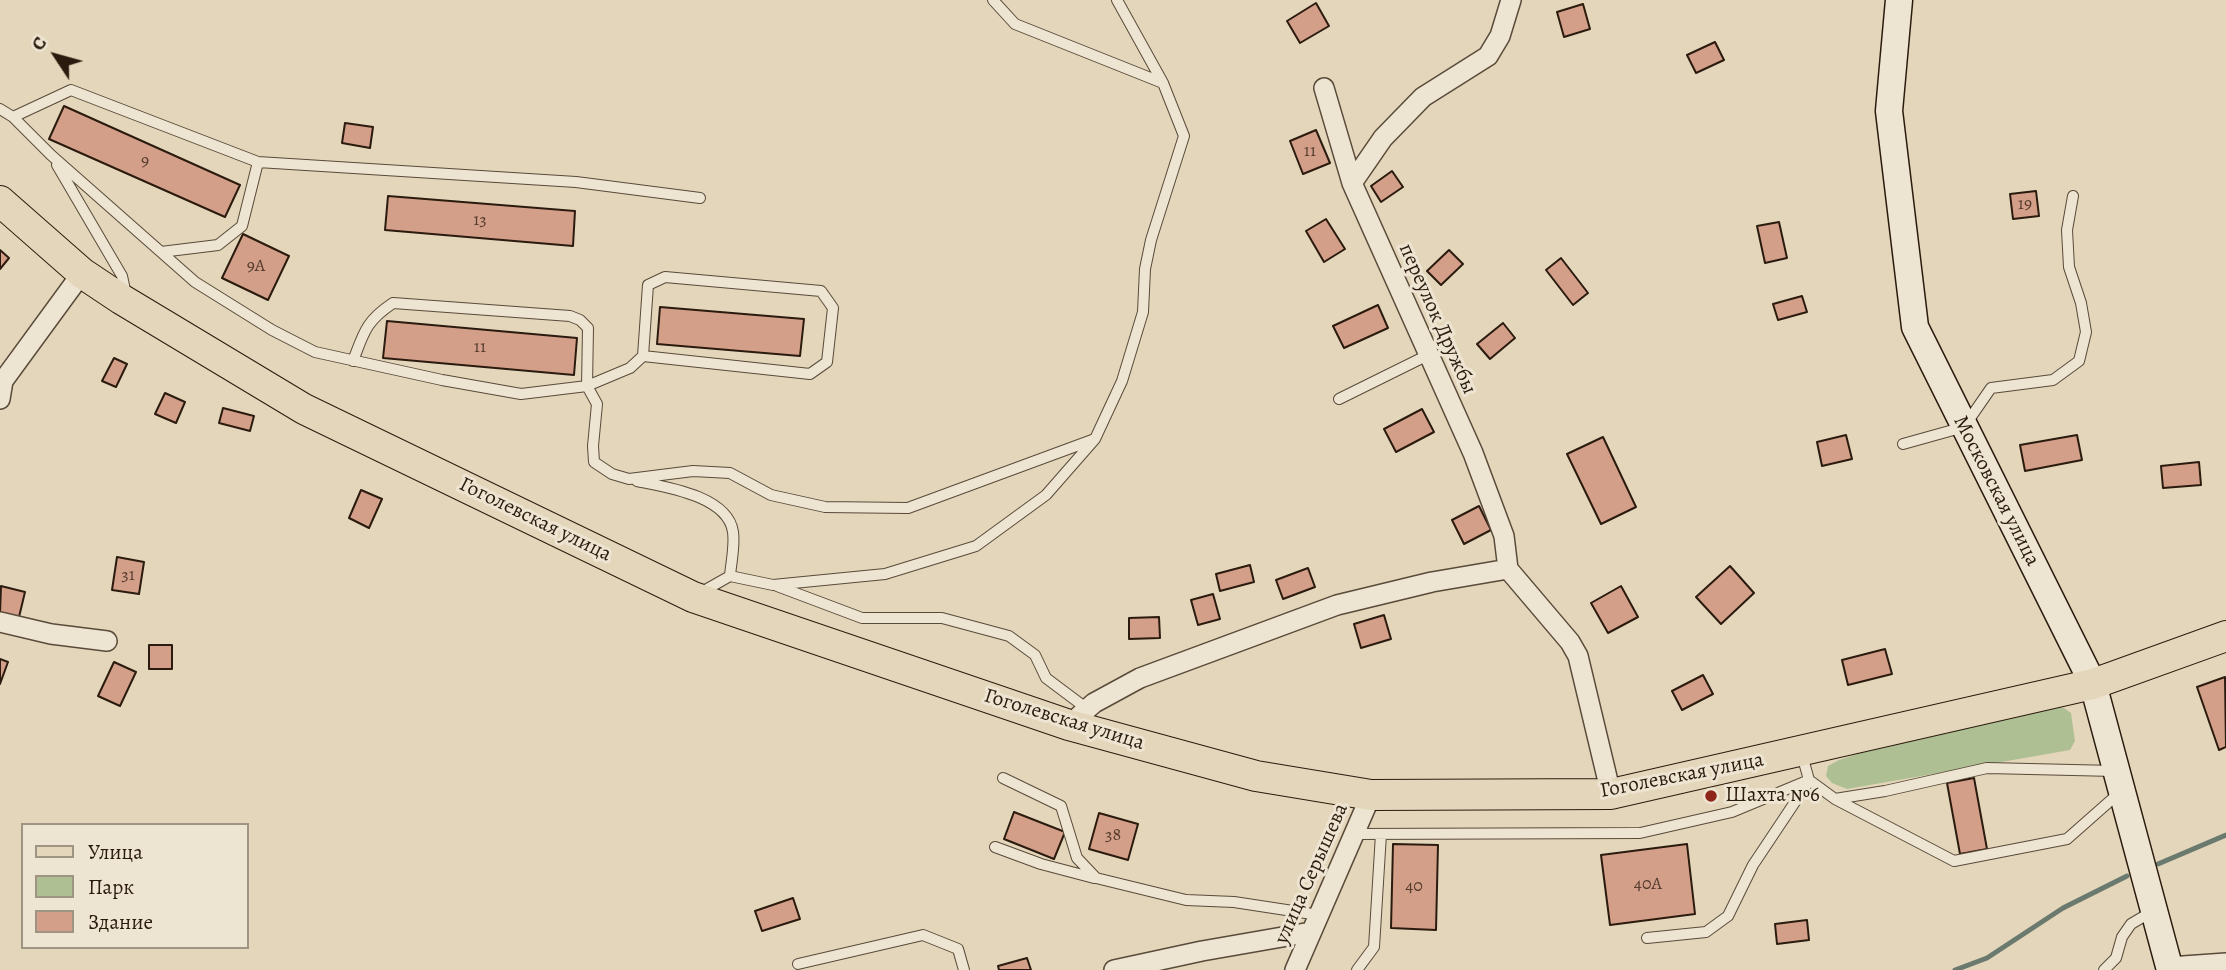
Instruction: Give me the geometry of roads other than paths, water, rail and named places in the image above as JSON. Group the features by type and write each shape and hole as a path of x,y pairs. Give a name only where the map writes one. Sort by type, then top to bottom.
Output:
{"main road":[{"name":"Гоголевская улица","path":"0,201 82,272 121,299 304,409 693,597 1256,776 1371,795 1611,794 2093,684 2226,636"}],"street":[{"path":"1352,183 1383,138 1423,97 1488,56 1500,36 1511,0"},
{"name":"Московская улица","path":"1899,0 1889,111 1915,327 2093,684 2170,969"},
{"name":"переулок Дружбы","path":"1324,88 1352,183 1473,453 1504,537 1508,569"},
{"path":"0,399 4,381 82,272"},
{"path":"1077,717 1140,678 1337,605 1432,582 1508,569 1570,642 1578,656 1611,794"},
{"path":"0,622 51,634 107,641"},
{"name":"улица Серышева","path":"1295,970 1371,795"},
{"path":"1114,970 1315,923"},
{"path":"2170,969 2226,963"}],"lane":[{"path":"993,0 1015,24 1163,83"},
{"path":"773,585 886,574 976,546 1046,495 1096,439 1122,381 1143,312 1145,269 1151,240 1184,136 1163,83 1117,0"},
{"path":"13,117 71,90 258,162 576,182 700,198"},
{"path":"0,109 13,117 51,155 195,282 272,330 315,352 521,394 587,386 630,368 643,356 648,285 665,277 821,291 832,308 827,362 810,374 643,356"},
{"path":"51,155 122,276 125,290 121,299"},
{"path":"160,252 218,245 242,226 258,162"},
{"path":"1903,444 1964,427 1992,388 2053,380 2079,362 2086,332 2081,303 2069,267 2067,230 2073,196"},
{"path":"353,361 366,328 375,315 393,303 570,316 580,320 588,328 587,386 597,404 594,462 612,474 690,493 724,512 733,531 730,576"},
{"path":"1339,399 1428,355"},
{"path":"629,479 693,471 730,473 771,495 825,507 908,508 1096,439"},
{"path":"693,597 730,576 773,585 862,618 942,618 1009,636 1035,655 1046,678 1077,717"},
{"path":"1801,751 1809,780 1835,799 1954,861 2067,839 2118,781"},
{"path":"1835,799 1885,791 1987,768 2118,781"},
{"path":"1003,778 1061,806 1077,858 1096,878"},
{"path":"1354,834 1640,833 1732,812 1809,780"},
{"path":"1647,938 1706,932 1728,916 1753,865 1809,780"},
{"path":"1357,970 1374,947 1381,834"},
{"path":"995,847 1041,864 1186,900 1234,902 1315,923"},
{"path":"2104,970 2116,958 2122,937 2131,924 2154,911"},
{"path":"798,964 923,935 958,949 964,970"}],"waterway":[{"path":"2158,864 2226,835"},
{"path":"1955,970 1987,958 2063,908 2127,876"}],"place":[{"name":"Шахта №6","path":"1711,796"}]}
